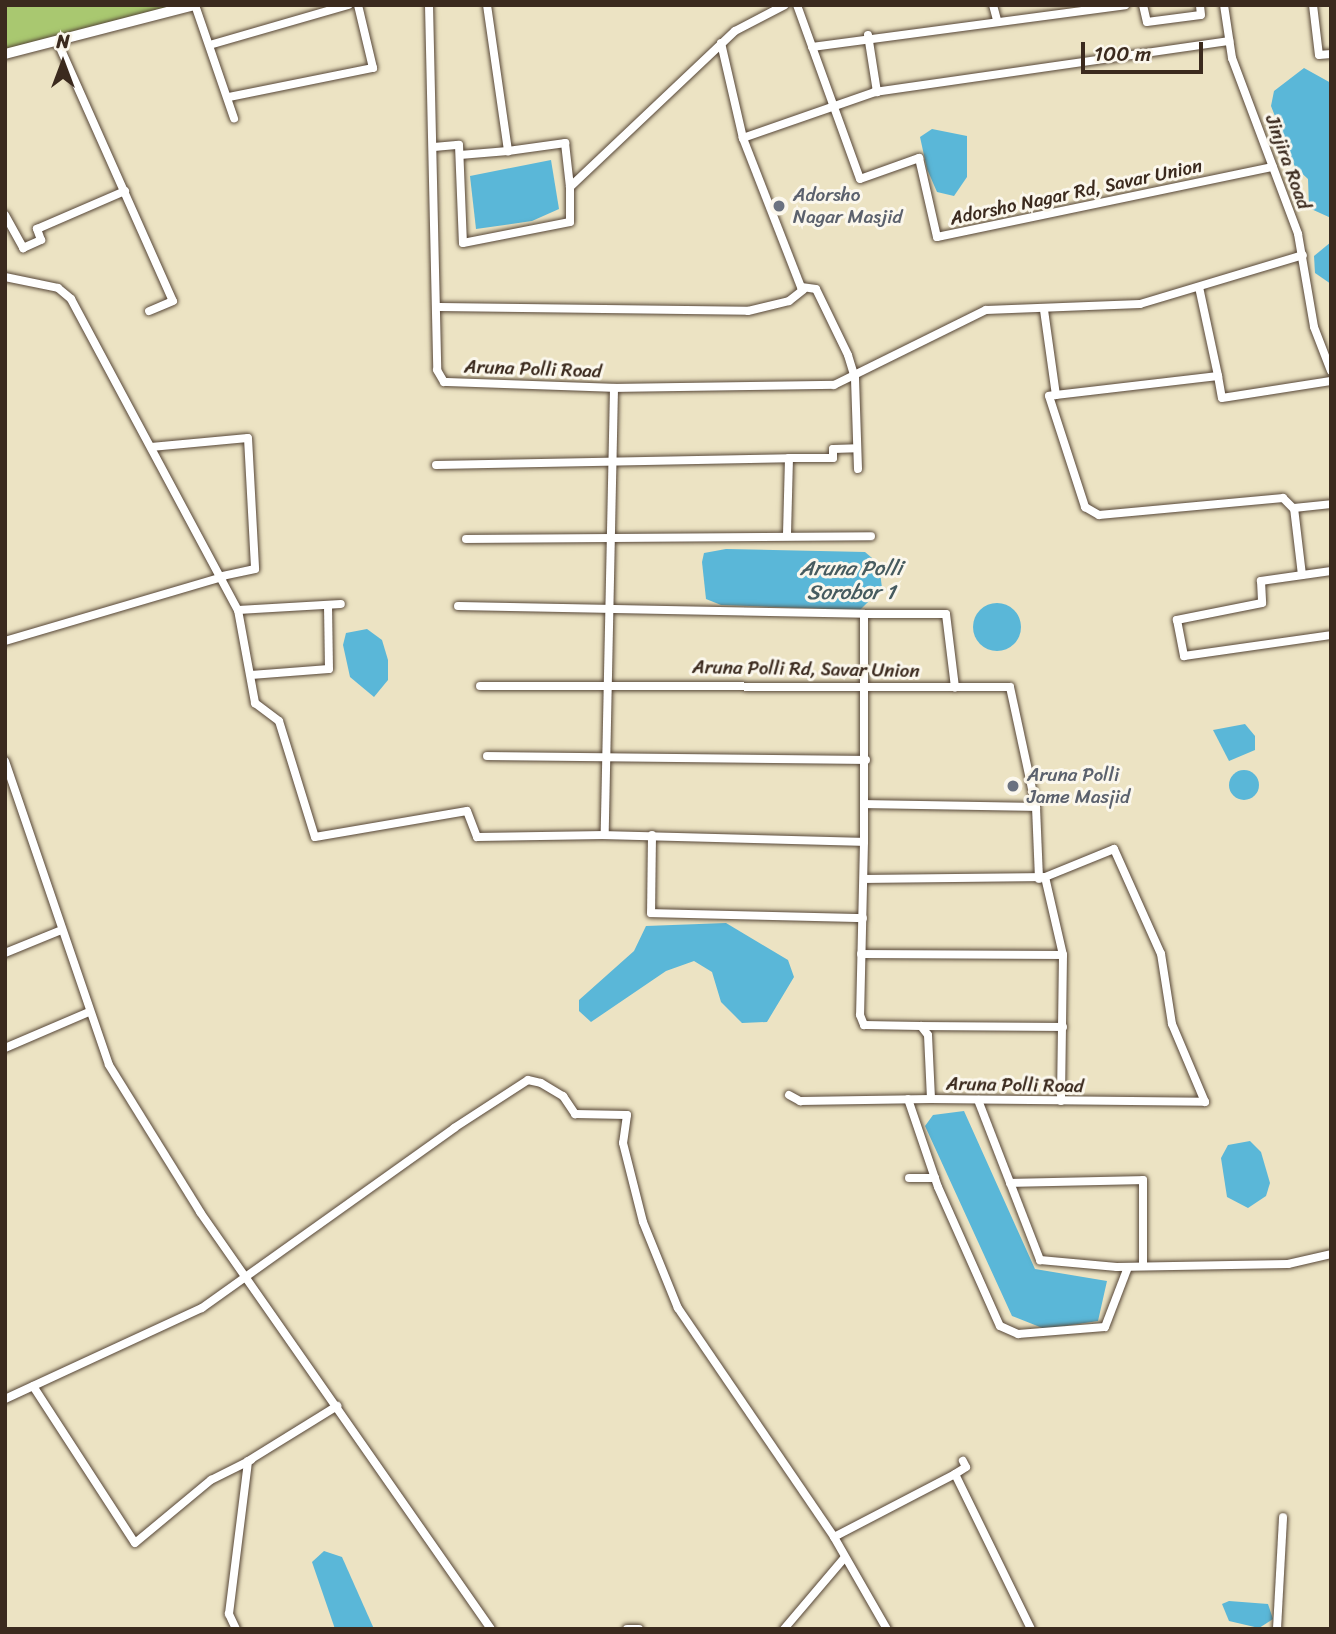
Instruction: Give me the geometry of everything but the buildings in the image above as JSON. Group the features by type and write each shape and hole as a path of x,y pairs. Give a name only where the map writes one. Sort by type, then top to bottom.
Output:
{"main road":[{"path":"5,54 58,43 195,5"}],"street":[{"path":"195,5 214,44 234,118"},
{"path":"214,44 348,5"},
{"path":"229,97 373,68 358,5"},
{"name":"Aruna Polli Road","path":"429,5 439,307 437,370 444,382 614,388 605,835"},
{"path":"487,5 508,151"},
{"path":"570,187 721,43 747,22 785,5"},
{"name":"Adorsho Nagar Rd, Savar Union","path":"797,5 860,178 919,158 937,237 1273,167"},
{"path":"993,5 997,20"},
{"path":"812,47 868,36 1125,5"},
{"path":"1143,5 1147,22 1201,15 1200,5"},
{"name":"Jinjira Road","path":"1224,5 1229,41 1303,255 1331,371"},
{"path":"1312,5 1319,55 1331,54"},
{"path":"868,36 877,92"},
{"path":"744,138 877,92 1229,41"},
{"path":"58,43 173,301 149,311"},
{"path":"721,43 744,138 803,289"},
{"path":"434,147 459,145 463,243 570,222 570,187 565,143 460,155"},
{"path":"5,215 23,248 41,240 37,229 125,191"},
{"path":"614,388 834,385 855,378 986,310 1044,310 1140,304 1303,255"},
{"path":"5,277 58,288 71,299 223,577 238,610 255,703 279,721 315,836 401,818 467,811 477,837 652,835 864,842"},
{"path":"1199,286 1222,398 1331,381"},
{"path":"439,307 748,311 789,301 803,289 816,289 855,378 858,469"},
{"path":"1044,310 1056,395"},
{"path":"1218,376 1049,396 1059,442 1085,507 1099,515 1283,498 1294,509 1302,575"},
{"path":"5,641 255,569 248,438 151,447"},
{"path":"436,465 611,458 833,458 833,449 857,448"},
{"path":"787,535 789,458"},
{"path":"1294,509 1331,504"},
{"path":"466,539 612,535 871,536"},
{"path":"1331,571 1261,581 1262,603 1177,620 1184,656 1331,635"},
{"path":"251,676 329,669 328,604"},
{"path":"238,610 341,604"},
{"path":"457,606 946,614 955,687"},
{"path":"864,614 865,879 861,954 864,1025 1063,1027"},
{"name":"Aruna Polli Rd, Savar Union","path":"480,686 606,683 1010,687 1036,807"},
{"path":"486,756 866,760"},
{"path":"5,761 59,931 109,1065 200,1212 248,1276 491,1629"},
{"path":"865,804 1036,807 1042,878 1063,955 1061,1101"},
{"path":"652,835 651,913 863,918"},
{"name":"Aruna Polli Road","path":"921,1026 928,1035 931,1099 1205,1102 1172,1024 1161,954 1114,849 1042,878"},
{"path":"865,879 1042,878"},
{"path":"5,953 59,931"},
{"path":"861,954 1063,955"},
{"path":"5,1048 89,1012"},
{"path":"5,1399 202,1308 528,1080 552,1087 575,1114 627,1115 624,1143 643,1222 678,1308 834,1537 887,1629"},
{"path":"789,1095 800,1101 931,1099"},
{"path":"908,1099 935,1178 1000,1326 1018,1334 1105,1327 1128,1267"},
{"path":"978,1100 1040,1260 1128,1267 1288,1264 1331,1254"},
{"path":"909,1178 935,1178"},
{"path":"1010,1183 1143,1180 1143,1266"},
{"path":"33,1386 135,1543 211,1480 251,1460 337,1406"},
{"path":"236,1629 229,1615 243,1477 251,1460"},
{"path":"834,1537 955,1474 966,1467 964,1461"},
{"path":"955,1474 1031,1629"},
{"path":"1277,1629 1283,1517"},
{"path":"784,1629 845,1557"},
{"path":"627,1629 639,1629"}],"green space":[{"path":"5,5 200,5 5,53"}],"water":[{"path":"1304,68 1331,83 1331,218 1309,208 1308,179 1295,167 1271,106 1274,91"},
{"path":"932,129 967,136 967,177 954,196 937,192 927,169 920,137"},
{"path":"551,160 559,209 532,221 476,229 470,176"},
{"path":"1331,242 1331,284 1315,273 1314,256"},
{"name":"Aruna Polli Sorobor 1","path":"726,549 865,552 879,564 882,588 860,610 721,605 706,599 702,562 704,553"},
{"path":"997,603 1014,610 1021,627 1014,644 997,651 980,644 973,627 980,610"},
{"path":"367,629 382,640 388,660 388,680 374,697 350,677 343,645 346,633"},
{"path":"1245,724 1255,736 1255,750 1229,761 1213,730"},
{"path":"1244,770 1255,774 1259,785 1255,796 1244,800 1233,796 1229,785 1233,774"},
{"path":"726,923 788,960 794,977 767,1022 742,1023 721,1002 712,972 694,961 666,971 591,1022 579,1011 579,1000 634,951 646,926"},
{"path":"964,1111 1035,1269 1107,1281 1098,1321 1045,1329 1012,1316 925,1126 933,1115"},
{"path":"1250,1141 1261,1152 1270,1183 1266,1196 1248,1208 1227,1197 1221,1158 1228,1145"},
{"path":"324,1551 342,1557 374,1629 335,1629 312,1562"},
{"path":"1229,1601 1268,1604 1273,1619 1259,1628 1229,1621 1222,1604"}],"place":[{"name":"Adorsho Nagar Masjid","path":"779,206"},
{"name":"Aruna Polli Jame Masjid","path":"1013,786"}]}
